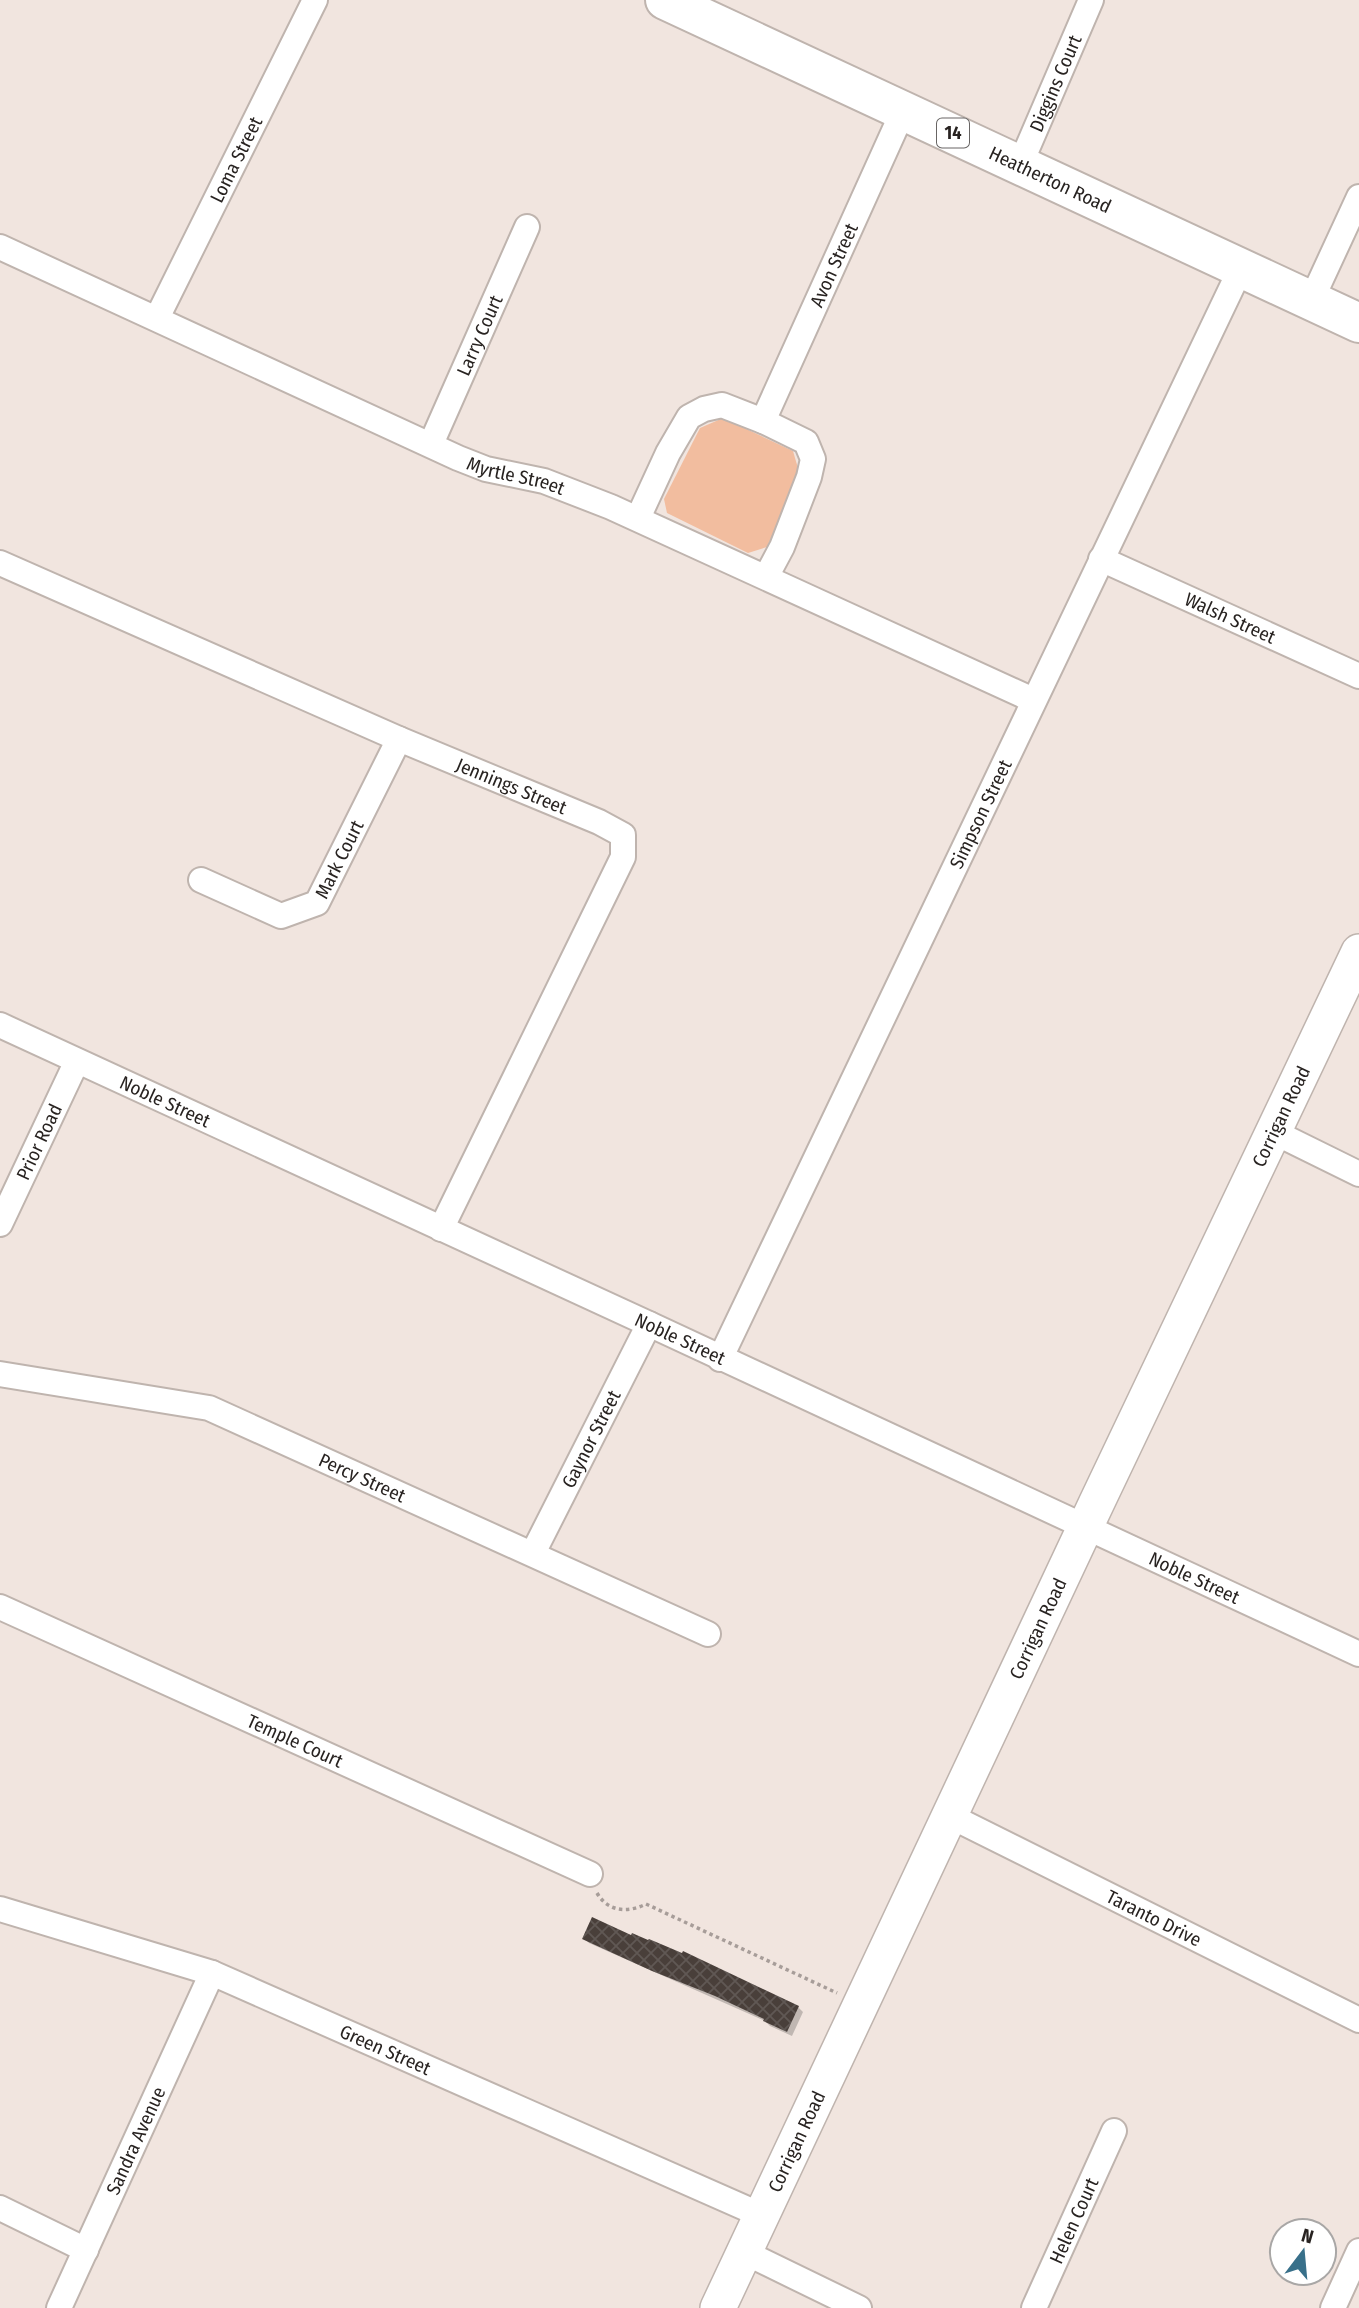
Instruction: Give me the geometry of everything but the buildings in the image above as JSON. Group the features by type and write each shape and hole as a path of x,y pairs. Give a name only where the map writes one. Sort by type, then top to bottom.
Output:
{"main road":[{"name":"Heatherton Road","path":"665,0 1359,323"},
{"name":"Corrigan Road","path":"718,2308 1359,952"}],"street":[{"name":"Loma Street","path":"157,318 315,0"},
{"name":"Diggins Court","path":"1020,165 1091,0"},
{"name":"Avon Street","path":"763,421 904,109"},
{"path":"1311,301 1359,197"},
{"name":"Larry Court","path":"430,444 527,227"},
{"name":"Myrtle Street","path":"0,247 430,444 486,468 544,481 638,519 1033,700"},
{"name":"Simpson Street","path":"720,1359 1241,268"},
{"path":"638,519 668,453 689,417 722,405 763,421 806,442 813,459 809,477 782,547 766,577"},
{"name":"Walsh Street","path":"1101,559 1359,676"},
{"name":"Jennings Street","path":"0,563 624,835 624,857 442,1229"},
{"name":"Mark Court","path":"201,880 281,916 317,903 399,739"},
{"name":"Noble Street","path":"0,1026 1359,1654"},
{"name":"Prior Road","path":"0,1224 77,1060"},
{"path":"1274,1132 1359,1174"},
{"name":"Gaynor Street","path":"533,1553 649,1324"},
{"name":"Percy Street","path":"0,1374 209,1408 708,1634"},
{"name":"Temple Court","path":"0,1607 590,1874"},
{"name":"Taranto Drive","path":"950,1816 1359,2020"},
{"name":"Green Street","path":"0,1909 212,1973 761,2216"},
{"name":"Sandra Avenue","path":"59,2308 212,1973"},
{"name":"Helen Court","path":"1034,2308 1114,2131"},
{"path":"0,2208 86,2250"},
{"path":"1333,2308 1359,2251"},
{"path":"744,2252 859,2308"}],"path":[{"path":"590,1874 598,1897 615,1909 633,1910 646,1904 862,2004"}],"shaded area":[{"path":"723,418 793,451 800,475 767,547 748,553 667,513 664,499 700,428"}]}
